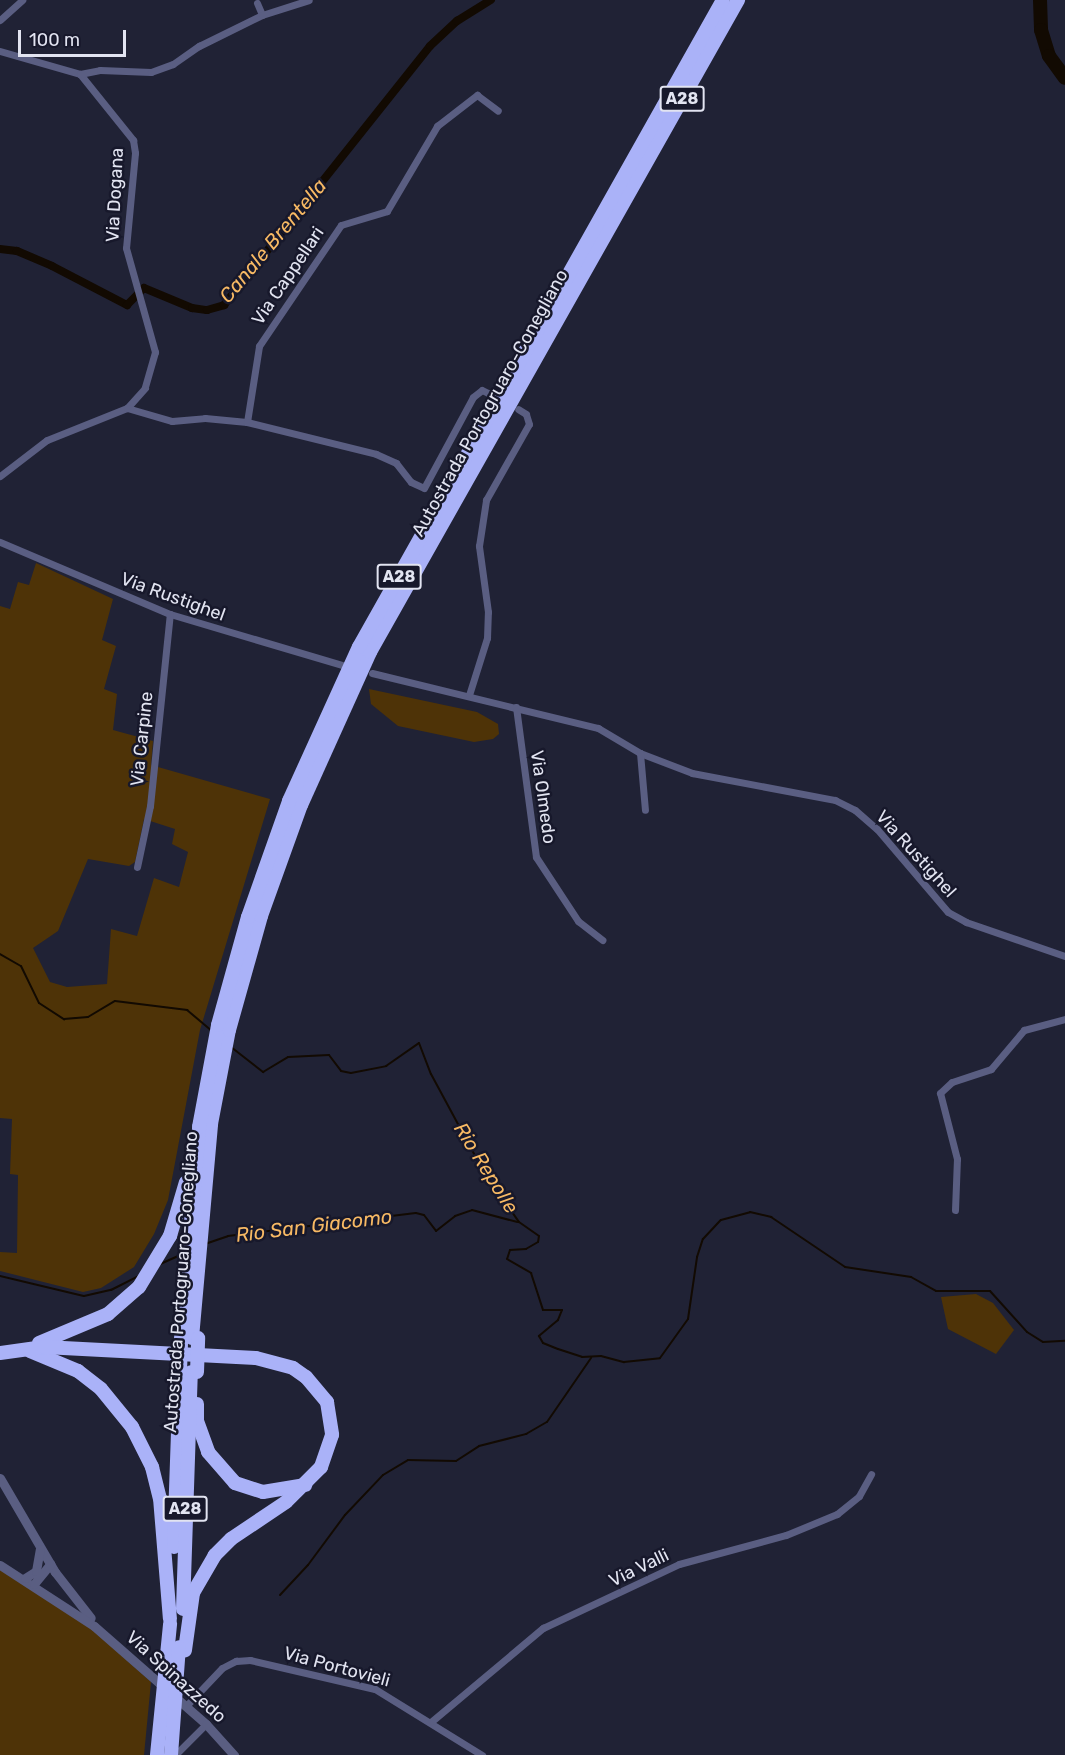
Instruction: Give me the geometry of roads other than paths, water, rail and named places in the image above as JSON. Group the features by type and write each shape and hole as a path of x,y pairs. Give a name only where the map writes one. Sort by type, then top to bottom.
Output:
{"highway":[{"name":"Autostrada Portogruaro-Conegliano","path":"191,1338 191,1261 213,1069 226,1015 301,805 370,652 621,195 723,0"},
{"name":"Autostrada Portogruaro-Conegliano","path":"621,195 738,0"},
{"path":"0,1353 22,1349 80,1329 108,1314 144,1280 160,1255 182,1197 196,1107 213,1069"},
{"name":"Autostrada Portogruaro-Conegliano","path":"157,1755 170,1621 195,1294 191,1261"},
{"path":"22,1349 78,1371 101,1389 132,1427 152,1467 160,1498 170,1621"},
{"path":"0,1361 22,1349 256,1358 292,1368 318,1389 332,1418 327,1450 321,1467 286,1502 231,1539 202,1572 188,1612 182,1648 180,1713 172,1755"},
{"name":"Autostrada Portogruaro-Conegliano","path":"182,1648 189,1372"},
{"path":"189,1372 197,1422 208,1452 222,1473 235,1483 263,1492 304,1485"}],"street":[{"path":"0,20 22,0"},
{"path":"0,51 80,74 100,70 151,72 173,64 199,46 262,15 309,0"},
{"path":"257,3 262,15"},
{"name":"Via Dogana","path":"80,74 133,140 134,167 125,234 155,360 145,388 127,408"},
{"name":"Via Cappellari","path":"248,422 260,346 341,225 387,211 437,126 477,95 498,111"},
{"path":"0,476 47,440 127,408 172,421 205,418 248,422 376,454 396,463 420,489 427,486 473,397 482,390 494,396"},
{"path":"469,695 487,638 488,612 479,546 486,500 529,424 526,414 518,410"},
{"name":"Via Rustighel","path":"0,542 170,614 342,665"},
{"name":"Via Carpine","path":"137,867 150,806 170,614"},
{"name":"Via Rustighel","path":"372,673 598,728 640,753 692,773 835,800 855,810 877,829 948,912 966,922 1065,956"},
{"name":"Via Olmedo","path":"516,707 536,857 578,921 602,939"},
{"path":"640,753 645,810"},
{"path":"955,1210 957,1159 940,1093 952,1082 995,1066 1024,1030 1065,1019"},
{"name":"Via Valli","path":"432,1720 543,1628 679,1564 786,1535 837,1514 859,1496 871,1474"},
{"path":"0,1478 39,1546 94,1626"},
{"path":"26,1578 36,1571 39,1546"},
{"path":"0,1564 26,1578 94,1626"},
{"path":"34,1584 53,1568"},
{"path":"53,1568 59,1600"},
{"name":"Via Spinazzedo","path":"94,1626 206,1724 234,1755"},
{"name":"Via Portovieli","path":"186,1706 222,1668 243,1659 375,1689 432,1720 482,1755"},
{"path":"172,1755 206,1724"}],"waterway":[{"name":"Canale Brentella","path":"0,249 17,251 52,266 127,305 144,288 192,308 207,310 224,305 430,46 457,21 491,0"},
{"path":"1040,0 1041,30 1049,56 1065,78"},
{"name":"Rio Repolle","path":"0,954 21,966 39,1003 64,1019 88,1017 115,1001 187,1010 211,1030"},
{"name":"Rio Repolle","path":"231,1047 263,1072 288,1057 329,1055 341,1071 351,1073 386,1066 419,1043 431,1074 481,1167 519,1222 539,1236 538,1242 526,1249 510,1250 507,1259 531,1273 543,1310 562,1310 558,1320 539,1336 543,1343 558,1349 582,1357 601,1356 624,1362 660,1358 688,1319 697,1257 703,1239 721,1220 750,1212 771,1217 845,1267 911,1277 936,1291 990,1291 1027,1332 1043,1342 1065,1341"},
{"name":"Rio San Giacomo","path":"205,1244 228,1236 416,1213 424,1215 436,1231 455,1216 472,1210 517,1222"},
{"name":"Rio San Giacomo","path":"158,1265 183,1254"},
{"name":"Rio San Giacomo","path":"0,1276 84,1296 111,1290 140,1275"},
{"path":"280,1595 308,1565 345,1515 383,1475 408,1460 456,1461 479,1446 526,1434 547,1422 591,1358"}]}
